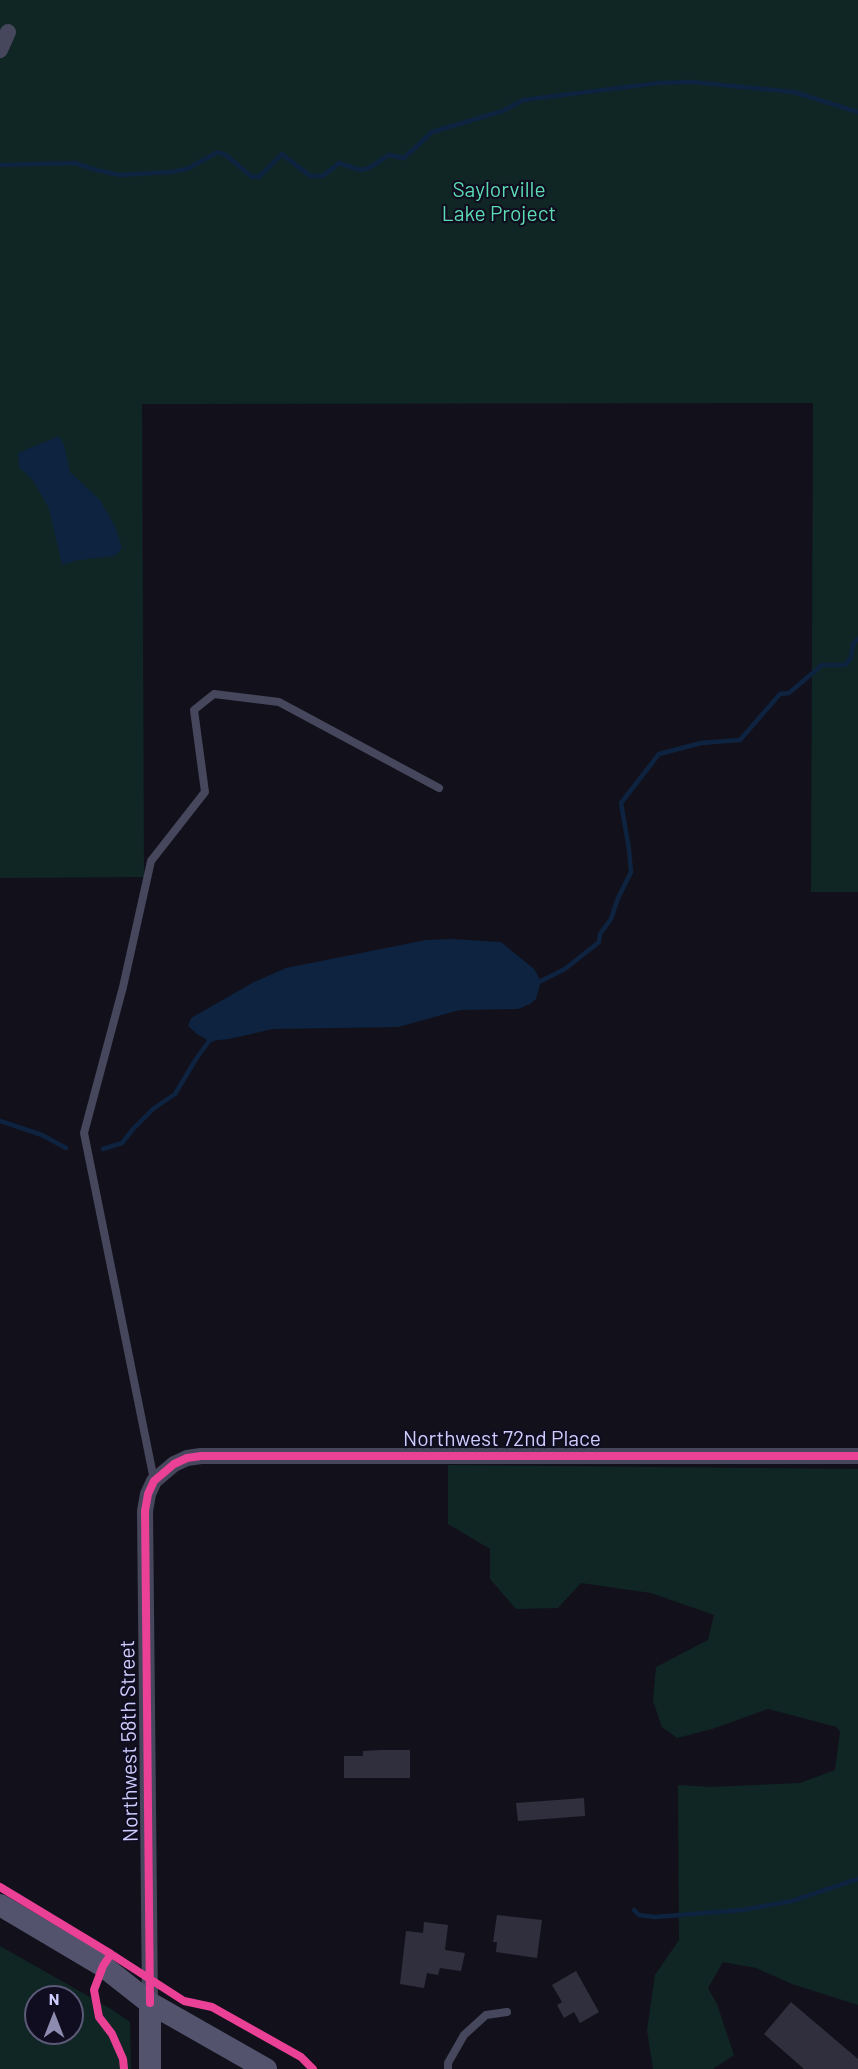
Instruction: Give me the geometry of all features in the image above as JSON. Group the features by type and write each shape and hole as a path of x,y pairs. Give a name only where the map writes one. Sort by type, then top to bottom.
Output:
{"main road":[{"path":"0,1905 103,1966 150,2003 266,2069"},
{"path":"150,2003 150,2069"}],"street":[{"path":"0,50 8,32"},
{"name":"Northwest 72nd Place","path":"154,1481 174,1464 187,1458 201,1456 858,1456"},
{"name":"Northwest 58th Street","path":"150,2003 145,1510 148,1494 154,1481"}],"lane":[{"path":"154,1481 84,1133 123,987 150,861 205,792 194,710 214,694 279,702 439,788"},
{"path":"448,2069 448,2063 464,2035 486,2015 507,2012"}],"green space":[{"name":"Saylorville Lake Project","path":"0,0 858,0 858,892 811,892 813,403 142,404 144,877 0,878"},
{"path":"448,1465 858,1469 858,2005 792,1984 756,1968 723,1962 708,1988 717,2004 734,2055 713,2069 653,2069 647,2030 655,1975 679,1940 678,1785 711,1787 800,1783 835,1770 840,1732 837,1727 768,1709 712,1729 677,1738 662,1727 653,1701 656,1667 708,1640 714,1615 651,1593 581,1583 558,1608 516,1609 490,1579 490,1549 448,1524"},
{"path":"0,1946 69,1985 24,1985 24,2045 84,2045 84,1994 130,2022 131,2069 0,2069"}],"water":[{"path":"59,436 64,445 70,472 100,500 115,526 122,548 115,556 79,560 62,565 49,508 32,479 19,467 18,453"},
{"path":"426,940 501,942 534,969 541,981 536,999 518,1009 460,1010 398,1027 273,1029 209,1041 188,1026 191,1018 254,982 286,968"}],"building":[{"path":"410,1750 410,1778 344,1778 344,1756 363,1756 363,1751"},
{"path":"584,1798 585,1816 518,1821 516,1803"},
{"path":"497,1915 542,1920 537,1958 496,1952 497,1942 493,1942"},
{"path":"424,1922 448,1925 445,1950 465,1953 461,1971 440,1968 438,1975 427,1973 424,1988 400,1984 406,1931 423,1933"},
{"path":"576,1971 599,2012 580,2023 574,2012 564,2018 557,2005 562,2002 552,1985"},
{"path":"791,2002 858,2059 858,2069 804,2069 764,2034"}],"waterway":[{"path":"0,165 75,163 120,175 187,169 218,152 226,155 252,177 259,177 282,154 310,176 323,176 339,163 360,170 369,168 389,155 404,158 432,132 503,111 523,100 659,83 692,82 794,92 858,112"},
{"path":"536,981 541,981 565,969 599,942 600,934 611,919 631,872 621,803 659,754 701,743 740,740 780,694 789,693 822,665 845,665 851,658 853,644 858,639"},
{"path":"103,1149 122,1143 153,1109 175,1094 196,1059 209,1041 214,1038"},
{"path":"0,1121 42,1135 66,1148"},
{"path":"634,1910 639,1915 655,1917 742,1910 792,1901 858,1879"}],"cycle path":[{"path":"150,2003 145,1511 148,1494 154,1481 174,1464 187,1458 201,1456 858,1456"},
{"path":"0,1887 184,2001 212,2007 301,2057 313,2069"},
{"path":"111,1954 103,1966 94,1990 99,2017 112,2034 123,2059 124,2069"}]}
